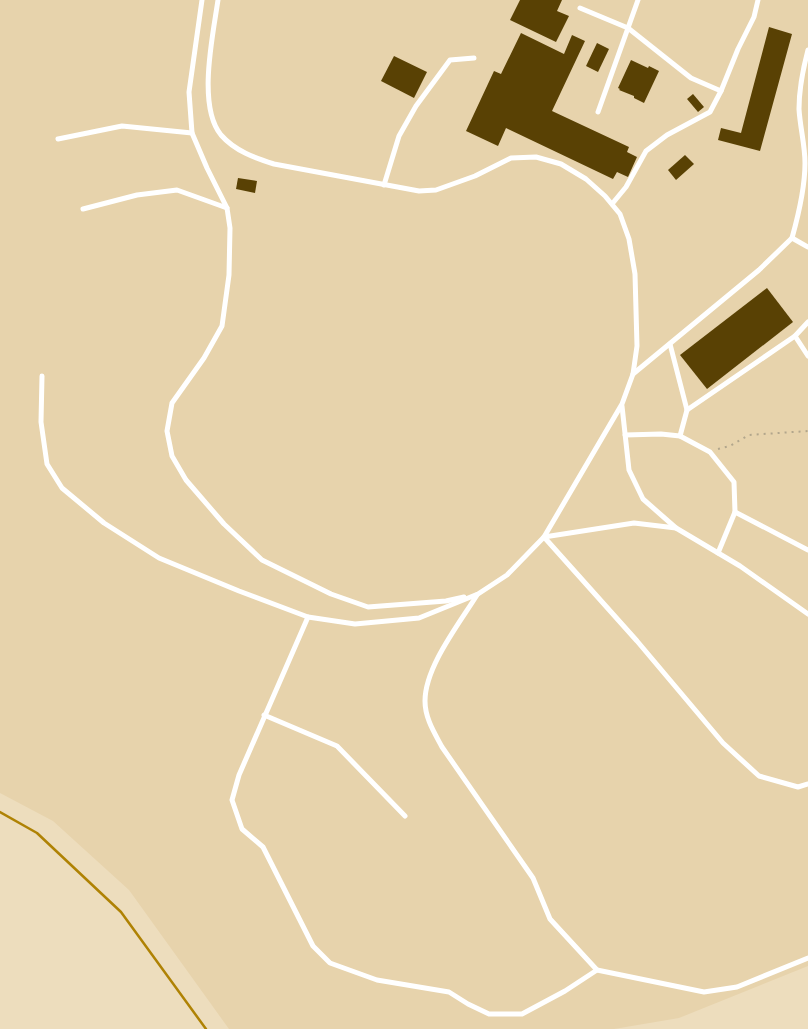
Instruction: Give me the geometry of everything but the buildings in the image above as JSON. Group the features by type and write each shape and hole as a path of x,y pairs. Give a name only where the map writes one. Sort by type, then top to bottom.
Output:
{"lane":[{"path":"202,0 189,92 192,133 227,208 230,228 229,275 222,326 204,358 172,403 167,431 172,456 186,480 223,524 261,560 331,594 368,607 446,601 478,594"},
{"path":"42,376 41,422 47,464 62,488 104,523 159,558 239,591 308,617 355,624 419,618 478,594 508,575 544,537 622,404 634,374 637,346 635,274 629,239 620,214 605,196 586,179 561,164 536,157 511,158 475,176 436,190 419,191 252,157 220,134 212,117 208,96 209,63 218,0"},
{"path":"598,112 638,0"},
{"path":"611,204 626,187 646,151 667,135 710,112 754,17 758,0"},
{"path":"580,8 628,28 691,78 721,91"},
{"path":"634,374 759,270 792,237 804,181 805,161 799,108 808,50"},
{"path":"384,185 399,136 416,106 450,60 474,58"},
{"path":"58,139 122,126 192,133"},
{"path":"83,209 137,195 177,190 227,208"},
{"path":"792,237 808,247"},
{"path":"687,410 795,336 808,322"},
{"path":"795,336 808,356"},
{"path":"670,344 687,410 680,436"},
{"path":"622,404 629,470 643,499 676,528 740,566 808,614"},
{"path":"625,435 680,436 710,452 734,482 736,512 718,553"},
{"path":"736,512 808,550"},
{"path":"544,537 634,523 676,528"},
{"path":"544,537 732,751 759,776 798,787 808,784"},
{"path":"478,594 428,676 425,702 429,724 442,747 534,878 550,919 597,970 704,992 737,987 808,958"},
{"path":"308,617 239,775 232,800 242,829 263,847 313,946 330,963 377,980 449,992 489,1014 522,1014 597,970"},
{"path":"264,715 337,746 405,816"}],"path":[{"path":"710,452 730,446 749,435 808,430"}],"shaded area":[{"path":"0,0 808,0 808,966 679,1018 614,1029 229,1029 129,890 53,821 0,793"}],"waterway":[{"path":"0,812 37,833 121,912 206,1029"}]}
